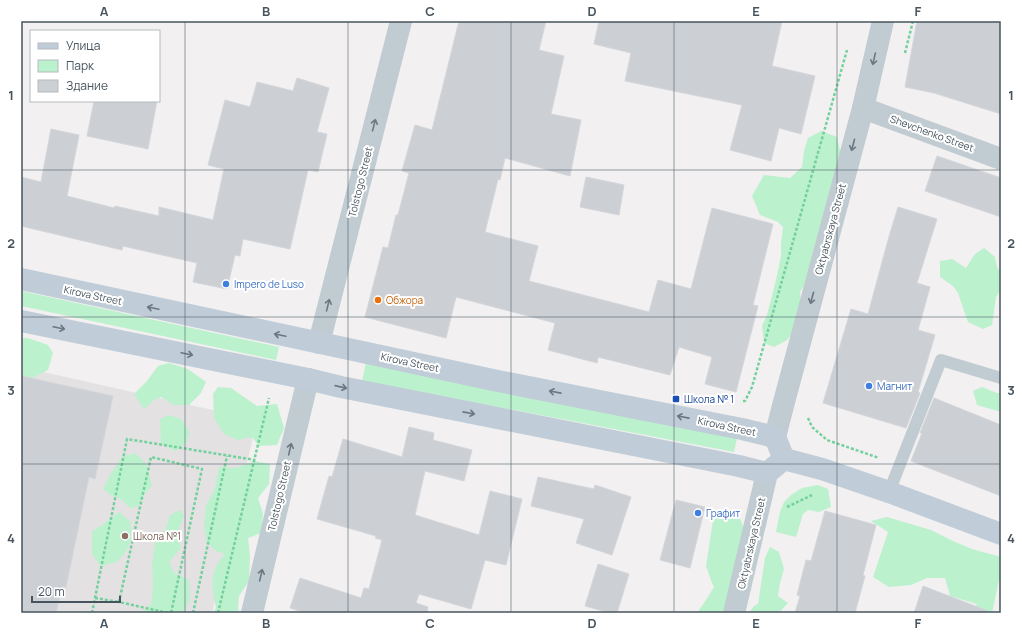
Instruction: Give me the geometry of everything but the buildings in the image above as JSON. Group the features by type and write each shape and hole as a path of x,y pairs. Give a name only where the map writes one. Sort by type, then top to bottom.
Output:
{"main road":[{"name":"Kirova Street","path":"21,279 493,380 776,437"},
{"path":"21,321 341,387 739,466 766,473 784,459"},
{"path":"776,437 784,459"},
{"path":"784,459 822,469 889,492 1001,534"}],"street":[{"name":"Tolstogo Street","path":"319,342 401,21"},
{"name":"Oktyabrskaya Street","path":"776,437 863,108 883,21"},
{"name":"Shevchenko Street","path":"863,108 1001,159"},
{"name":"Tolstogo Street","path":"252,613 308,379"},
{"name":"Oktyabrskaya Street","path":"734,613 766,473"}],"lane":[{"path":"889,492 941,360 1001,378"}],"path":[{"path":"904,58 913,21"},
{"path":"737,399 745,401 752,387 849,44"},
{"path":"218,613 267,404 277,373"},
{"path":"267,404 271,408"},
{"path":"807,414 812,427 827,440 899,465"},
{"path":"92,613 127,439 255,460"},
{"path":"193,613 227,456"},
{"path":"95,598 169,613 202,469 151,458 119,602"},
{"path":"787,507 816,493"}],"shaded area":[{"name":"Школа №1","path":"21,367 257,420 212,613 21,613"}],"green space":[{"path":"821,131 837,137 843,164 811,275 800,292 802,310 800,324 787,340 774,347 764,343 762,326 767,315 776,280 781,256 783,227 778,222 760,215 752,196 764,175 790,178 802,167 804,151 808,138"},
{"path":"984,248 995,257 997,267 1001,273 1001,289 996,297 992,325 983,329 968,322 958,293 953,286 940,277 940,261 952,259 966,268 975,254"},
{"path":"21,291 279,347 276,360 21,306"},
{"path":"21,338 28,338 48,345 53,353 48,370 32,378 21,375"},
{"path":"169,363 188,369 206,382 201,393 189,405 174,405 161,397 154,400 144,409 134,394 147,381 158,366"},
{"path":"366,363 737,438 734,452 362,381"},
{"path":"218,387 231,388 257,406 277,404 284,428 277,445 259,446 252,437 238,440 224,434 214,418 213,394"},
{"path":"982,387 997,393 1001,393 1001,412 977,405 973,391"},
{"path":"169,415 181,419 190,433 186,443 175,451 161,443 160,419"},
{"path":"135,453 146,464 152,485 137,507 130,508 121,499 109,494 103,489 122,457"},
{"path":"254,461 270,464 269,484 258,498 263,514 261,533 248,538 250,556 249,581 239,596 239,613 213,613 216,608 212,586 214,573 216,566 225,554 216,551 207,542 204,527 206,506 215,488 219,467 236,468"},
{"path":"818,485 828,489 831,507 819,512 808,510 803,514 796,537 776,532 780,512 784,502 791,495 802,488"},
{"path":"735,509 749,540 736,613 697,613 714,587 706,566 713,520"},
{"path":"180,510 184,516 177,534 181,548 169,562 174,573 189,580 190,600 183,613 142,613 151,604 153,585 152,564 155,542 165,530 170,515"},
{"path":"119,512 131,522 131,539 126,552 116,562 101,566 92,554 92,531"},
{"path":"887,517 931,530 972,549 1001,557 1001,581 999,580 992,613 973,613 977,604 950,596 945,578 927,578 911,585 889,587 873,577 888,532 871,521"},
{"path":"770,547 779,552 784,569 778,596 788,603 779,613 749,613 754,606 758,604 765,558"}],"place":[{"name":"Impero de Luso","path":"226,284"},
{"name":"Обжора","path":"378,300"},
{"name":"Магнит","path":"869,386"},
{"name":"Школа № 1","path":"676,399"},
{"name":"Графит","path":"698,513"},
{"name":"Школа №1","path":"125,536"}]}
